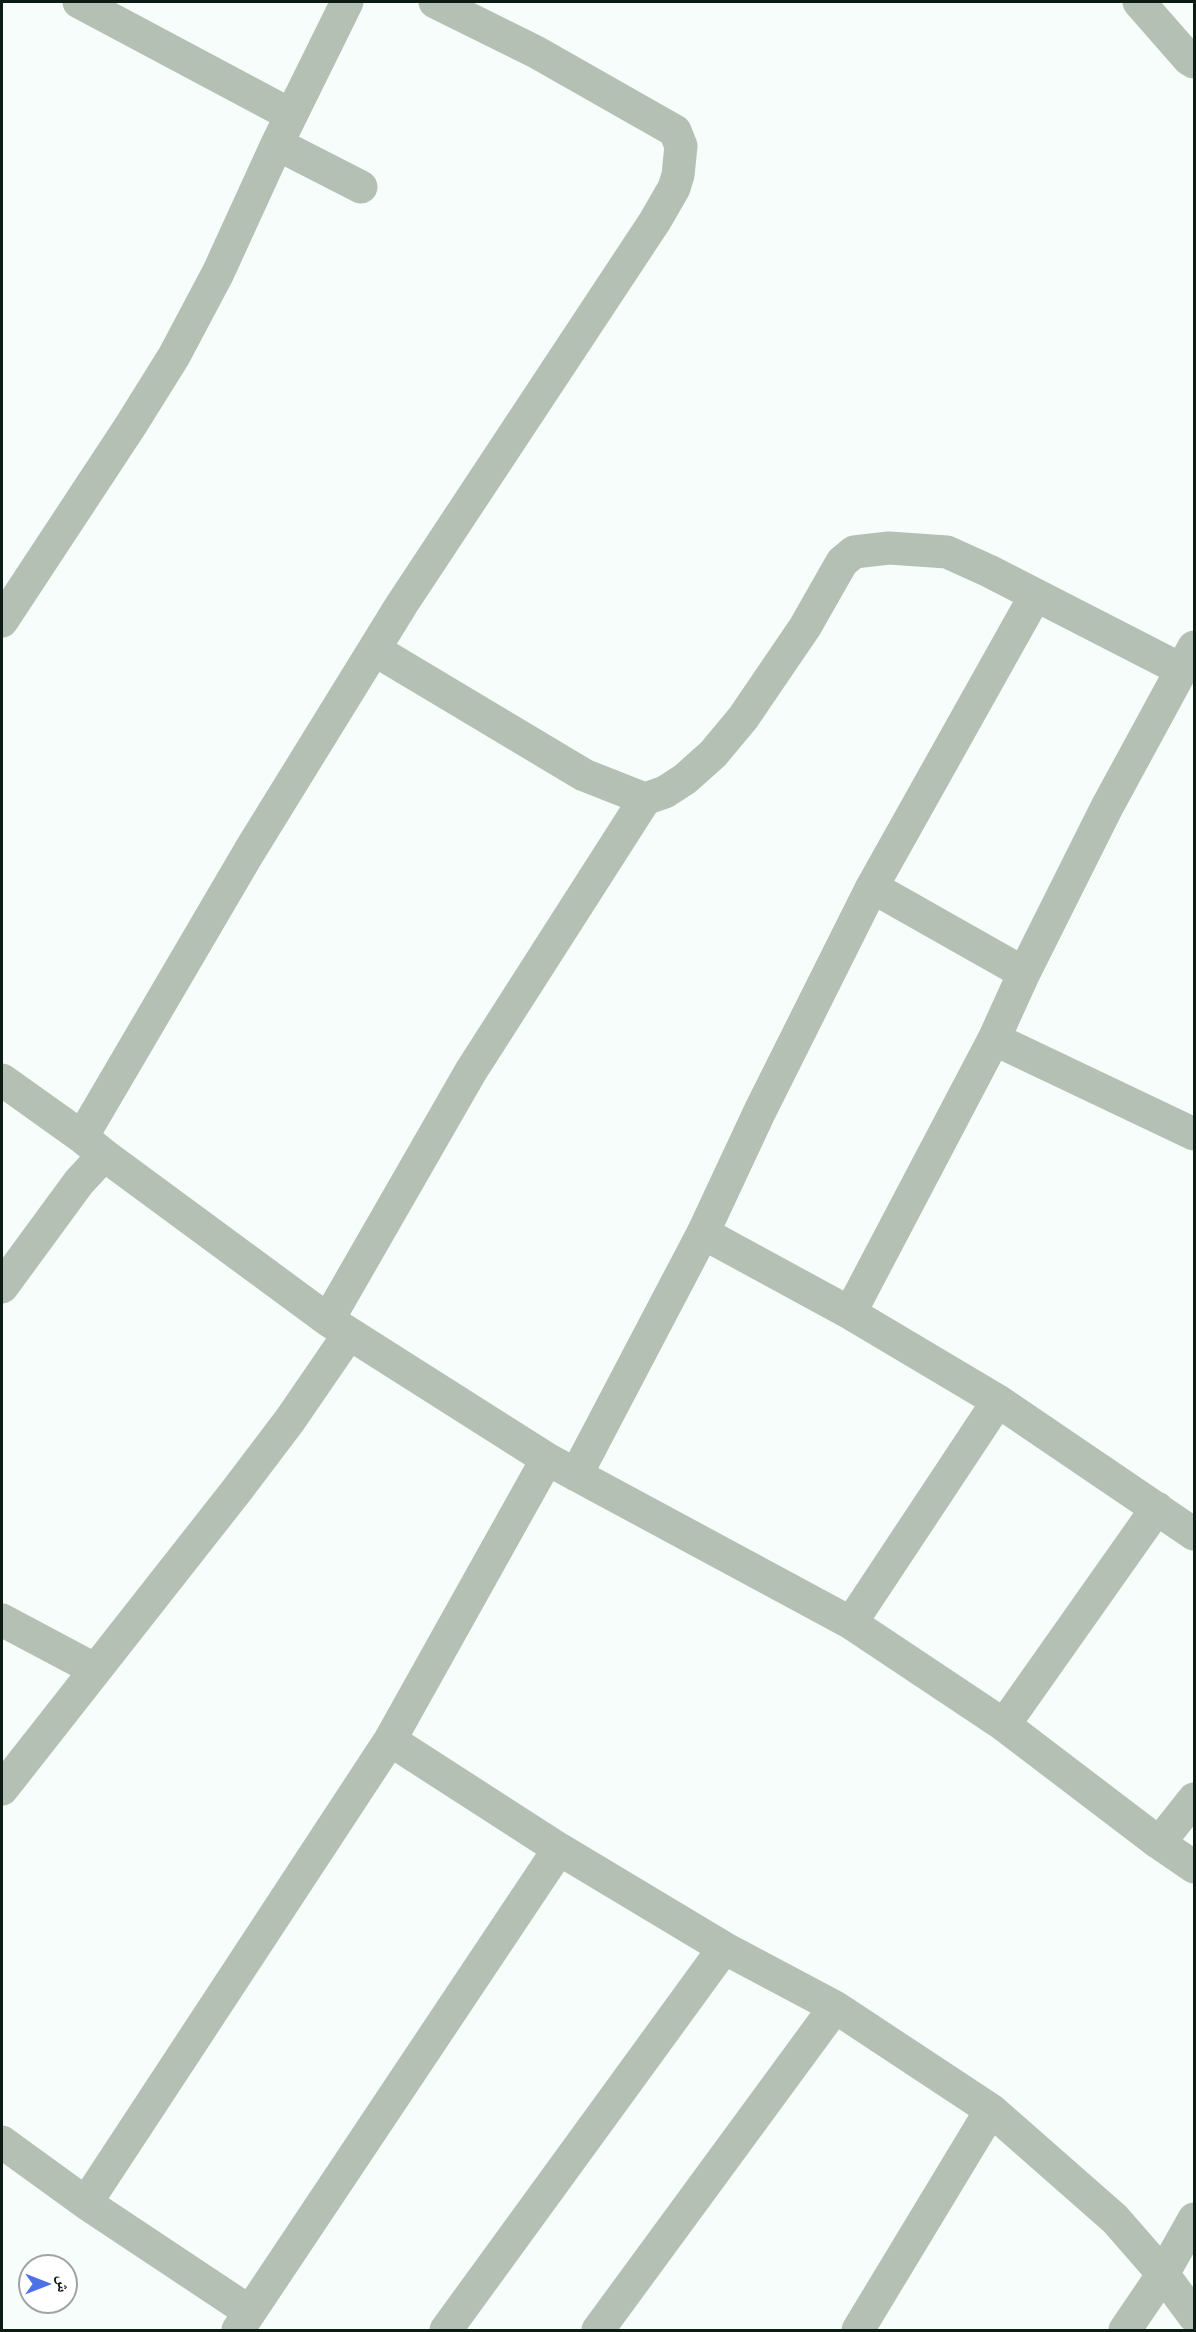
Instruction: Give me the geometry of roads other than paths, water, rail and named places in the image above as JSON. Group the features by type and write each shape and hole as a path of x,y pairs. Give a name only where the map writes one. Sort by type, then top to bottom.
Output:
{"street":[{"path":"78,2 291,115"},
{"path":"2,621 174,356 218,273 277,144 348,2"},
{"path":"2,1287 79,1182 93,1146 249,852 402,604 655,221 674,188 681,159 680,137 675,131 536,52 435,2"},
{"path":"1139,2 1194,62"},
{"path":"277,144 361,187"},
{"path":"2,1789 270,1446 338,1327 471,1071 645,799 664,792 685,778 713,754 743,718 805,627 842,562 854,552 889,548 947,552 1156,655 1188,658 1107,807 1024,973 994,1039 850,1313"},
{"path":"576,1475 703,1233 760,1111 872,887 1035,596"},
{"path":"375,650 584,775 645,799"},
{"path":"872,887 1024,973"},
{"path":"994,1039 1194,1134"},
{"path":"2,1080 338,1327 547,1459 851,1623 1004,1725 1194,1867"},
{"path":"703,1233 850,1313 998,1401 1194,1534"},
{"path":"851,1623 998,1401"},
{"path":"86,2203 390,1740 547,1459"},
{"path":"1004,1725 1156,1508"},
{"path":"2,1620 94,1670"},
{"path":"390,1740 559,1848 724,1948 835,2007 991,2110 1115,2219 1163,2274 1194,2316"},
{"path":"1159,1843 1194,1799"},
{"path":"2,2142 244,2321 559,1848"},
{"path":"446,2331 724,1948"},
{"path":"598,2331 835,2007"},
{"path":"858,2331 991,2110"},
{"path":"1125,2331 1163,2274 1194,2219"}]}
